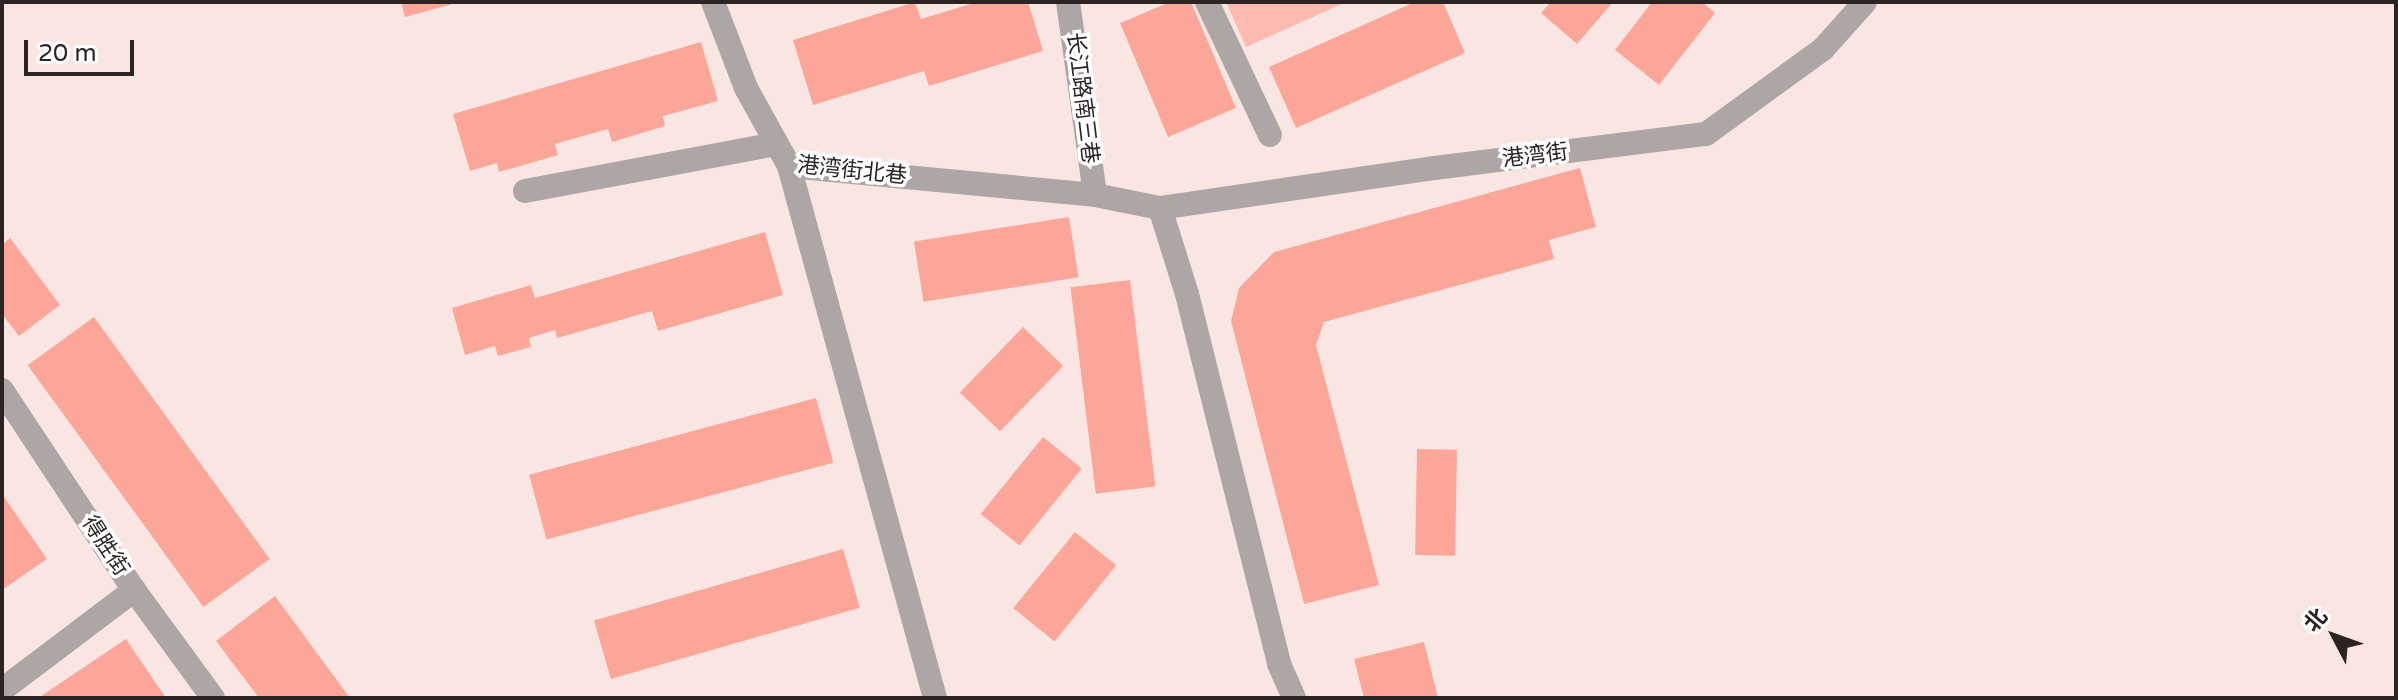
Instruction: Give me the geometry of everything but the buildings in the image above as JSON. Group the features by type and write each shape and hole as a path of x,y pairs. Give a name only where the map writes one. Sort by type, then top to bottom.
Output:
{"street":[{"name":"港湾街北巷","path":"713,2 746,88 789,166 1095,195"},
{"name":"长江路南三巷","path":"1068,2 1095,195"},
{"path":"1207,2 1270,135"},
{"name":"港湾街","path":"1095,195 1160,208 1706,134 1823,49 1865,2"},
{"path":"525,191 777,144"},
{"path":"789,166 935,698"},
{"path":"1160,208 1187,294 1279,664 1294,698"},
{"name":"得胜街","path":"2,390 134,590 213,698"},
{"path":"2,690 134,590"}],"shaded area":[{"path":"1226,2 1341,2 1342,4 1246,47"}]}
